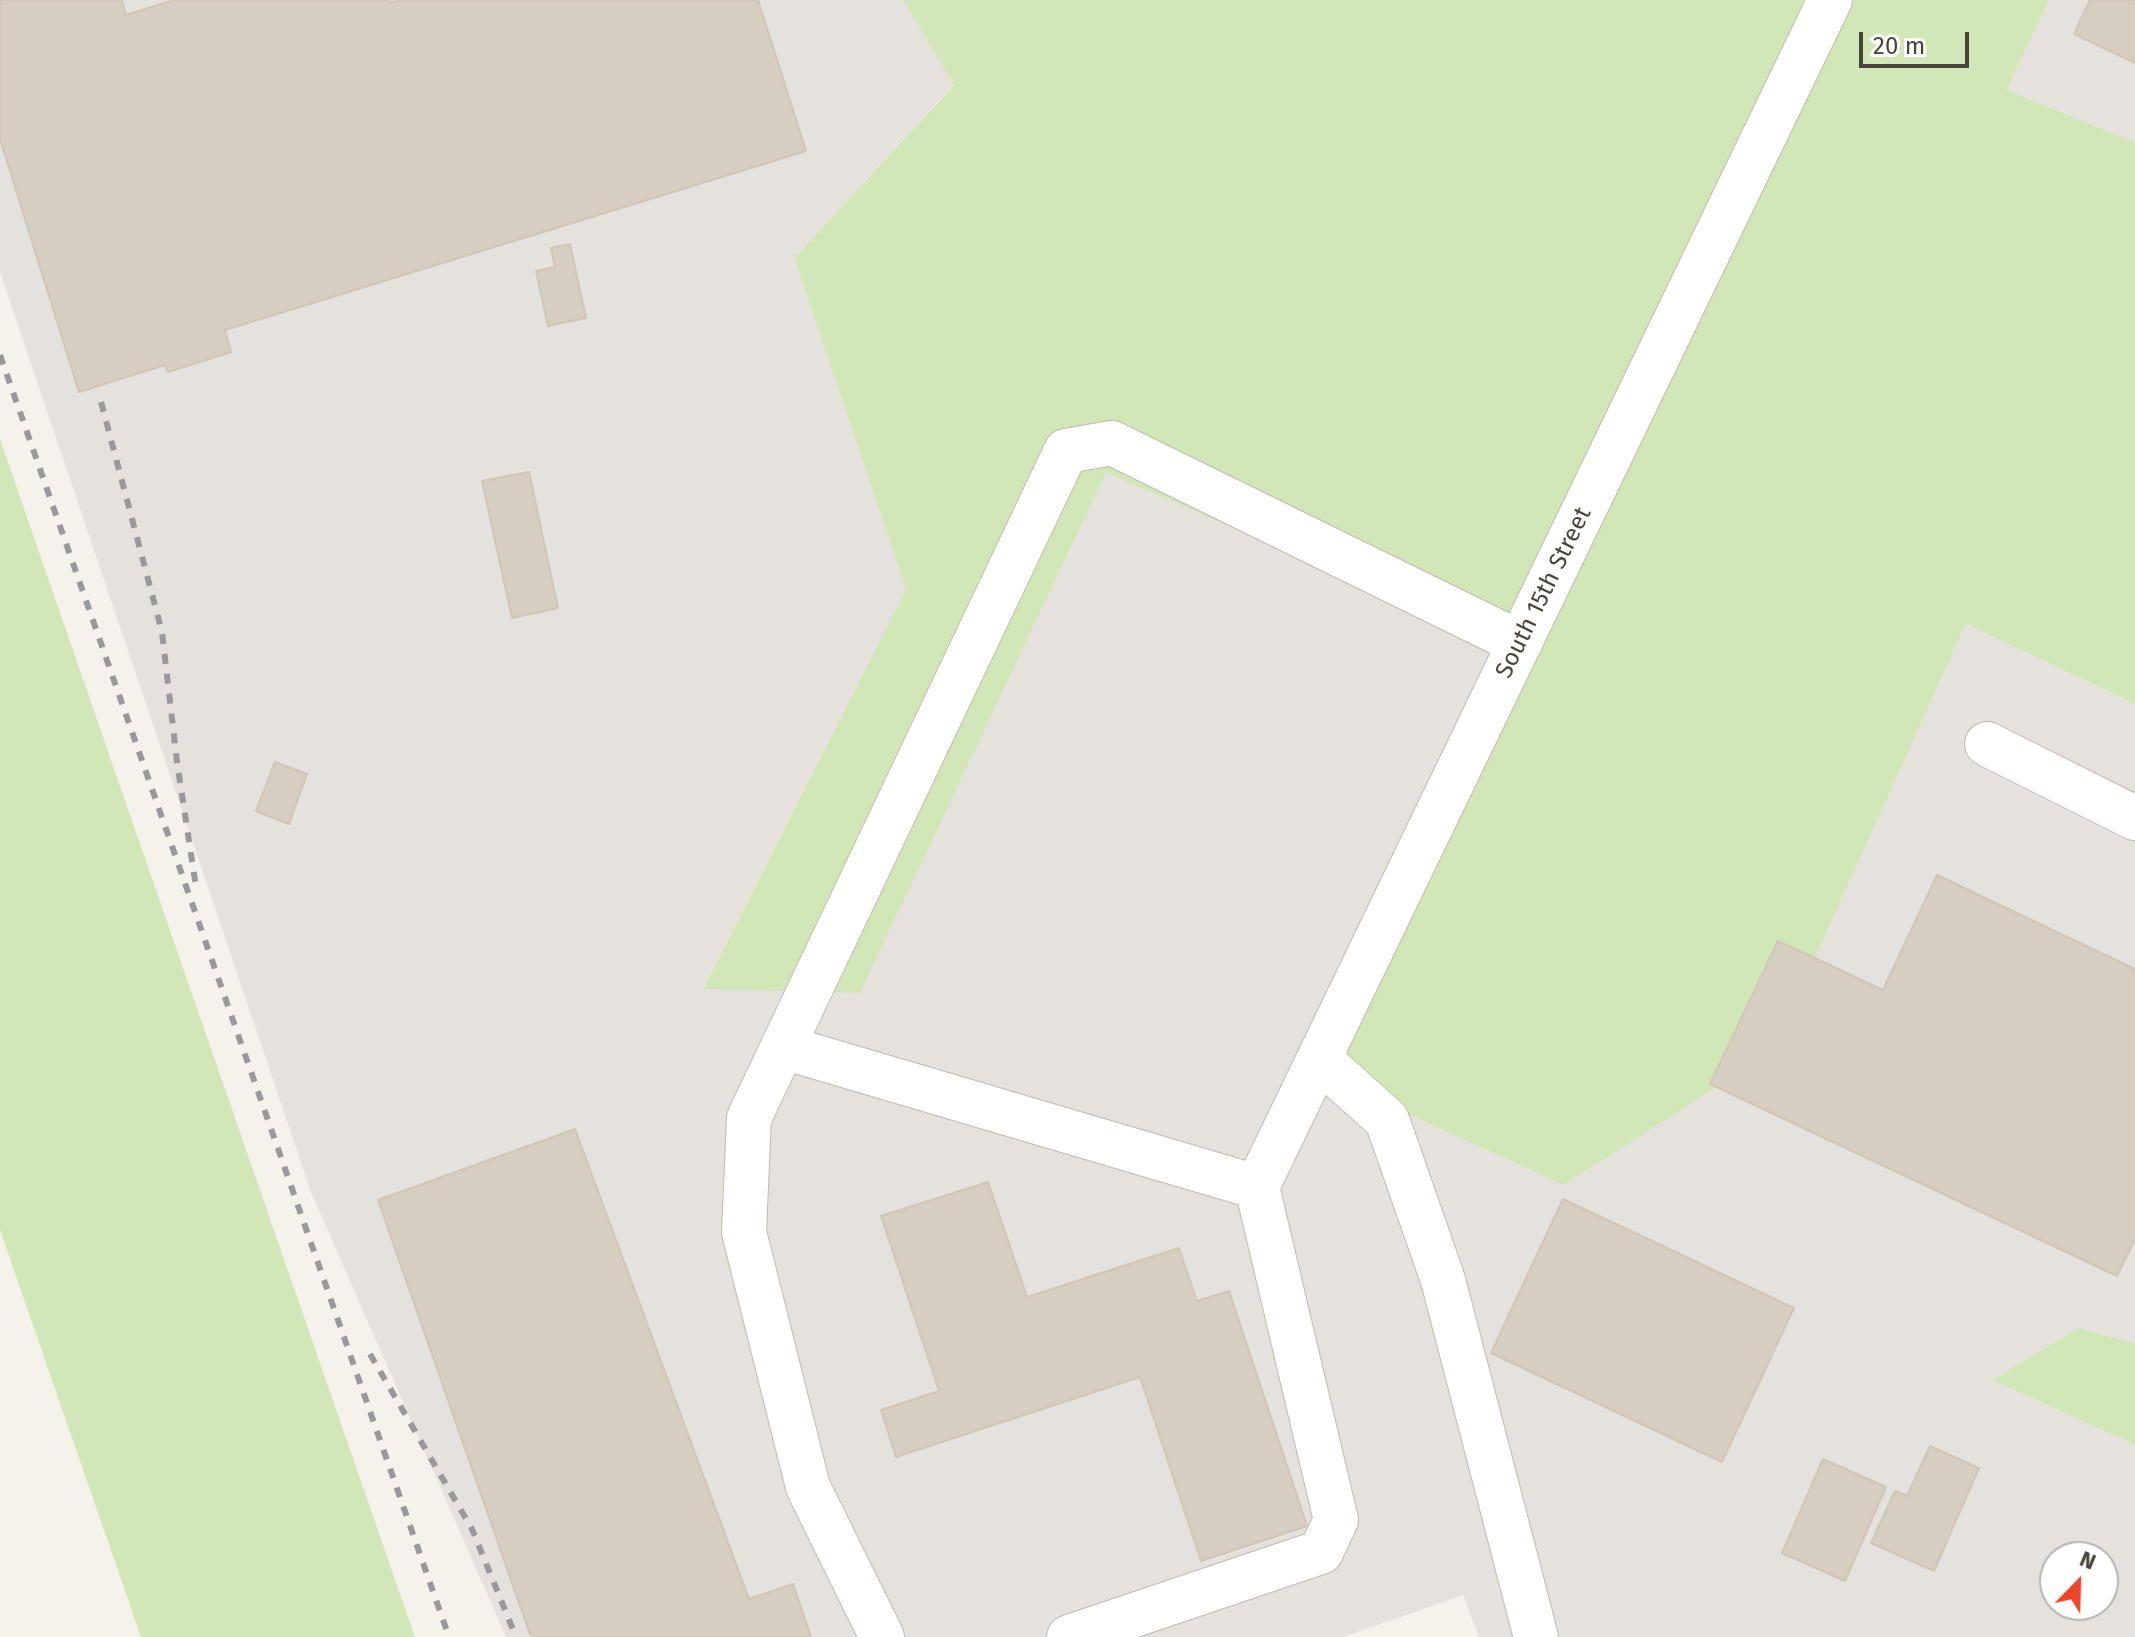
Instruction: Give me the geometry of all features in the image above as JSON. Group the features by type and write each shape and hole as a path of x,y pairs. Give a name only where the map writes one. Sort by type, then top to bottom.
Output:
{"street":[{"name":"South 15th Street","path":"1257,1187 1830,0"},
{"path":"882,1637 808,1487 744,1232 749,1118 1066,451 1112,443 1520,643"},
{"path":"1987,744 2135,818"},
{"path":"783,1047 1257,1187 1336,1520 1321,1552 1069,1637"},
{"path":"1319,1059 1387,1120 1443,1280 1536,1637"}],"shaded area":[{"path":"0,0 903,0 954,84 794,258 906,589 703,988 860,992 1106,473 1514,649 1564,1185 1773,1051 1966,624 2135,704 2135,1343 2078,1328 1992,1380 2135,1445 2135,1637 1479,1637 1463,1595 1343,1637 506,1637 311,1192 0,272"},
{"path":"2049,0 2135,0 2135,142 2007,90"}],"green space":[{"path":"903,0 2049,0 2007,90 2135,142 2135,704 1966,624 1773,1051 1564,1185 1316,1072 1514,649 1106,473 860,993 703,989 906,589 794,258 954,85"},
{"path":"0,439 415,1637 141,1637 0,1230"},
{"path":"2078,1328 2135,1343 2135,1445 1992,1380"}],"building":[{"path":"0,0 122,0 126,15 173,0 389,0 390,3 398,0 758,0 806,151 225,330 231,352 168,372 165,365 79,392 0,139"},
{"path":"2090,0 2135,0 2135,63 2074,34"},
{"path":"570,244 586,318 548,326 536,271 555,267 551,248"},
{"path":"529,472 558,608 512,618 482,481"},
{"path":"275,762 307,774 289,824 256,811"},
{"path":"1937,875 2135,969 2135,1239 2117,1276 1710,1084 1778,941 1883,990"},
{"path":"575,1129 749,1599 793,1584 811,1637 531,1637 378,1200"},
{"path":"988,1182 1027,1297 1179,1248 1197,1301 1229,1291 1307,1526 1201,1561 1140,1377 896,1457 881,1410 939,1391 881,1216"},
{"path":"1563,1199 1794,1308 1722,1462 1491,1353"},
{"path":"1930,1446 1979,1468 1934,1571 1871,1543 1895,1491 1907,1496"},
{"path":"1823,1459 1886,1487 1845,1581 1782,1553"}],"railway":[{"path":"0,355 449,1637"},
{"path":"101,402 162,632 196,887"},
{"path":"370,1354 472,1529 516,1637"}]}
